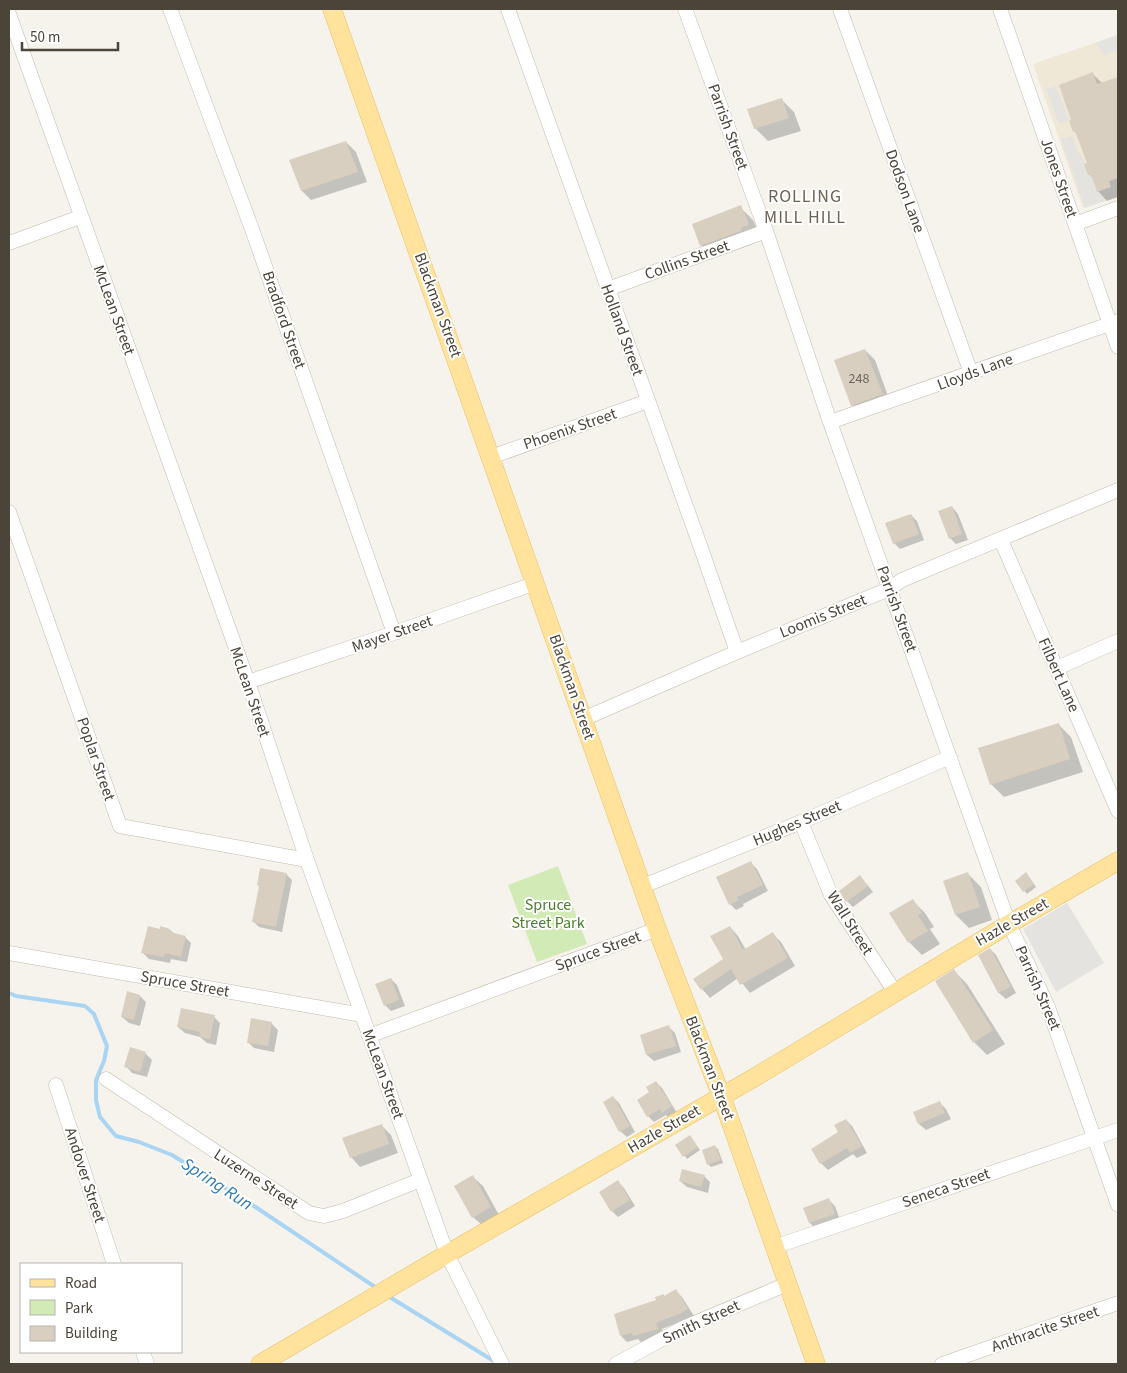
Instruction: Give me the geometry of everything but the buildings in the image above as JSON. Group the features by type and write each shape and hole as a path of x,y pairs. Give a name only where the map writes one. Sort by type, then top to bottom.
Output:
{"main road":[{"name":"Blackman Street","path":"332,9 492,456 658,929 721,1095 816,1364"},
{"name":"Hazle Street","path":"260,1364 277,1360 400,1281 757,1076 1009,924 1118,861"}],"street":[{"name":"Bradford Street","path":"170,9 253,232 394,633"},
{"name":"Holland Street","path":"508,9 737,652"},
{"name":"Parrish Street","path":"685,9 766,231 830,422 1009,924 1048,1007 1118,1205"},
{"name":"Dodson Lane","path":"840,9 971,373"},
{"name":"Jones Street","path":"1000,9 1075,224 1114,322 1118,347"},
{"name":"McLean Street","path":"9,14 80,217 248,682 307,860 446,1254 502,1363"},
{"path":"1075,224 1118,208"},
{"path":"9,243 80,217"},
{"name":"Collins Street","path":"608,289 766,231"},
{"name":"Lloyds Lane","path":"830,422 1114,322"},
{"name":"Phoenix Street","path":"492,456 648,401"},
{"name":"Loomis Street","path":"583,719 889,589 902,580 1118,490"},
{"name":"Poplar Street","path":"9,512 120,826 307,860"},
{"name":"Filbert Lane","path":"1001,540 1118,811"},
{"name":"Mayer Street","path":"248,682 536,583"},
{"path":"1057,668 1118,641"},
{"name":"Hughes Street","path":"643,886 801,822 950,757"},
{"name":"Wall Street","path":"801,822 831,895 895,992"},
{"name":"Spruce Street","path":"369,1036 658,929"},
{"name":"Spruce Street","path":"9,953 362,1015"},
{"name":"Luzerne Street","path":"106,1079 309,1213 324,1216 343,1211 420,1180"},
{"name":"Andover Street","path":"56,1085 114,1263"},
{"name":"Seneca Street","path":"774,1247 1118,1130"},
{"name":"Smith Street","path":"616,1364 683,1328 787,1284"},
{"name":"Anthracite Street","path":"942,1364 1118,1303"}],"shaded area":[{"path":"1118,35 1118,197 1083,208 1033,64"},
{"path":"1118,35 1118,50 1105,55 1095,43"},
{"path":"1056,86 1069,120 1059,124 1046,89"},
{"path":"1072,136 1097,192 1111,187 1109,181 1118,178 1118,196 1085,208 1061,139"},
{"path":"1067,903 1104,963 1056,992 1023,929"}],"green space":[{"name":"Spruce Street Park","path":"558,866 587,944 537,962 508,885"}],"waterway":[{"name":"Spring Run","path":"9,993 16,996 85,1006 94,1014 107,1046 104,1061 96,1080 96,1100 100,1117 116,1136 139,1142 172,1155 257,1208 378,1289"},
{"name":"Spring Run","path":"388,1296 497,1363"}],"district":[{"name":"ROLLING MILL HILL","path":"805,206"}]}
